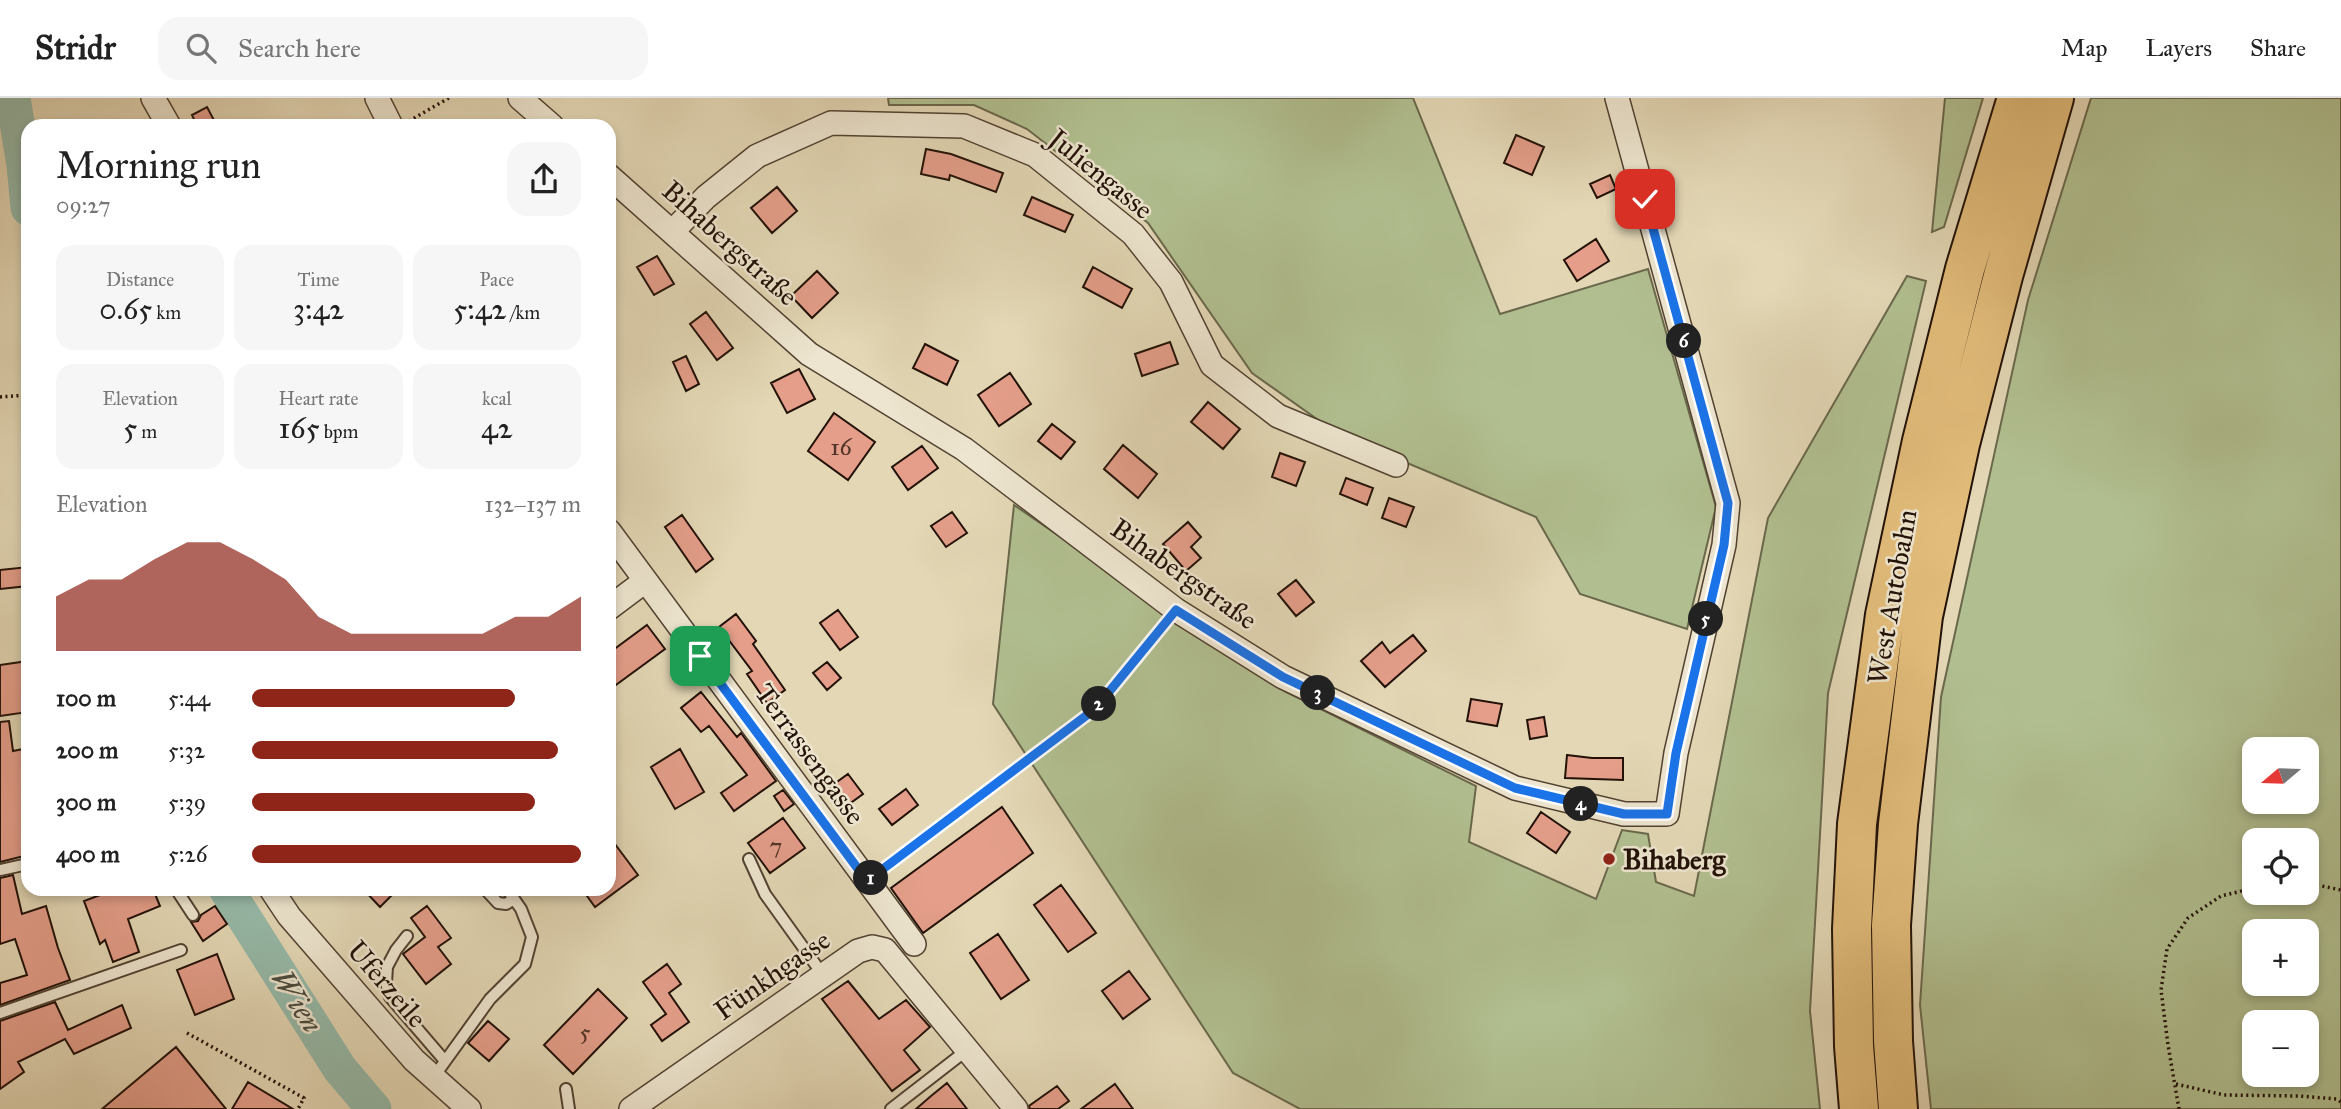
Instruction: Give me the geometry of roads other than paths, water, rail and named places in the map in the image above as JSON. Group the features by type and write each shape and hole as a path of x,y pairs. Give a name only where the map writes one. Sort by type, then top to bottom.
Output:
{"highway":[{"name":"West Autobahn","path":"1859,1109 1854,1046 1852,929 1856,837 1885,615 1922,441 1965,269 2017,98"},
{"name":"West Autobahn","path":"1898,1109 1893,1041 1891,925 1898,824 1923,616 1960,444 2003,276 2054,98"}],"street":[{"path":"153,98 165,119"},
{"path":"377,98 395,119"},
{"path":"520,98 544,119"},
{"name":"Bihabergstraße","path":"616,182 809,354 964,449 1176,610 1283,677 1515,788 1624,814 1667,814 1676,753 1724,545 1728,503 1617,98"},
{"name":"Juliengasse","path":"672,233 706,197 757,156 831,123 964,126 1035,155 1133,234 1171,282 1212,365 1278,416 1396,465"},
{"name":"Terrassengasse","path":"616,541 915,944"},
{"path":"616,603 645,580"},
{"name":"Uferzeile","path":"276,896 289,916 414,1060 439,1069 470,1109"},
{"name":"Fünkhgasse","path":"631,1109 822,975 858,951 872,947 885,950 1016,1109"}],"lane":[{"path":"749,859 765,894 822,975"},
{"path":"0,870 21,866"},
{"path":"181,896 193,915"},
{"path":"492,896 498,903 506,904 510,896"},
{"path":"407,936 387,967 386,983 390,997 439,1069 490,999 525,964 532,937 521,909 512,896"},
{"path":"0,1013 181,950"},
{"path":"891,1109 967,1049"},
{"path":"566,1089 569,1109"}],"waterway":[{"name":"Wien","path":"13,98 21,147"},
{"name":"Wien","path":"230,896 340,1069 374,1109"}],"place":[{"name":"Bihaberg","path":"1609,859"}]}
